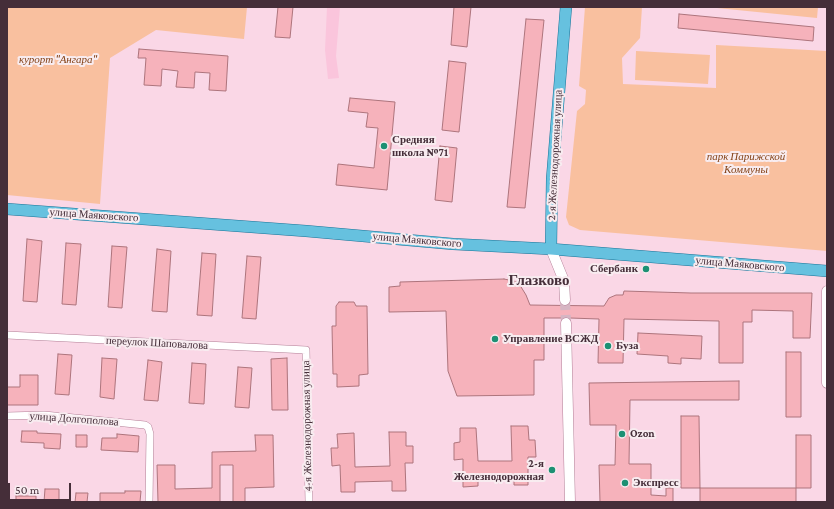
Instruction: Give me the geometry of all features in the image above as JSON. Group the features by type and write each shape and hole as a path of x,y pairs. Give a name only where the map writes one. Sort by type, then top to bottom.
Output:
{"main road":[{"name":"2-я Железнодорожная улица","path":"565,300 564,281 551,249 552,179 566,7"},
{"name":"улица Маяковского","path":"7,209 306,231 453,244 551,249 827,271"},
{"path":"827,291 827,382"},
{"path":"566,323 570,502"}],"street":[{"name":"переулок Шаповалова","path":"7,336 306,350"},
{"name":"4-я Железнодорожная улица","path":"306,350 309,502"},
{"name":"улица Долгополова","path":"7,416 44,415 142,424 148,427 150,434 149,502"}],"shaded area":[{"path":"327,7 340,7 336,56 339,78 328,79 325,50"}],"green space":[{"name":"курорт \"Ангара\"","path":"7,7 247,7 244,39 156,30 110,58 100,204 7,195"},
{"name":"парк Парижской Коммуны","path":"585,7 642,7 640,38 622,58 623,84 716,88 716,45 827,51 827,251 580,230 569,225 566,217 577,111 585,104 586,90 579,86"},
{"path":"707,7 818,7 817,18"},
{"path":"636,51 710,55 708,84 635,80"}],"building":[{"path":"278,7 293,7 290,38 275,37"},
{"path":"454,7 471,7 467,47 451,45"},
{"path":"679,14 814,27 813,41 678,28"},
{"path":"526,19 544,20 525,208 507,207"},
{"path":"139,49 228,56 226,91 209,90 210,73 195,72 194,88 176,87 178,71 162,69 161,86 144,85 146,58 138,58"},
{"path":"449,61 466,63 459,132 442,130"},
{"name":"Средняя школа №71","path":"350,98 395,102 387,190 336,185 338,164 374,168 378,128 366,127 368,113 348,111"},
{"path":"440,146 457,148 452,202 435,200"},
{"path":"27,239 42,241 37,302 23,301"},
{"path":"66,243 81,244 76,305 62,304"},
{"path":"112,246 127,247 122,308 108,307"},
{"path":"157,249 171,251 167,312 152,311"},
{"path":"202,253 216,254 212,316 197,315"},
{"path":"247,256 261,257 256,319 242,318"},
{"path":"504,279 518,282 530,305 604,306 609,298 616,295 623,295 624,291 691,293 812,293 810,338 793,338 793,311 752,310 752,322 743,322 743,363 719,363 719,321 624,319 623,363 598,363 599,319 566,317 544,318 544,360 534,360 534,395 457,396 448,371 446,311 389,312 389,287 400,286 400,282"},
{"path":"339,302 354,302 356,306 367,306 368,374 359,375 359,386 337,387 337,374 333,374 332,326 336,326 336,306"},
{"path":"638,333 702,336 701,359 681,358 681,364 668,363 668,356 637,354"},
{"path":"786,352 801,352 801,417 786,417"},
{"path":"58,354 72,355 69,395 55,394"},
{"path":"102,358 117,359 114,399 100,397"},
{"path":"287,358 288,410 272,410 271,359"},
{"path":"148,360 162,362 158,401 144,400"},
{"path":"192,363 206,364 204,404 189,403"},
{"path":"238,367 252,368 249,408 235,407"},
{"path":"20,375 38,375 38,405 7,405 7,387 20,387"},
{"path":"739,381 739,400 630,400 629,464 651,464 651,495 666,496 666,488 673,488 673,502 600,502 599,465 615,465 616,425 590,425 589,383"},
{"path":"681,416 699,416 700,488 681,488"},
{"path":"511,426 528,426 529,440 535,440 536,457 528,457 528,485 514,485 514,476 478,476 478,486 463,487 463,459 454,460 454,443 460,442 460,428 476,428 478,461 512,461"},
{"path":"22,431 61,434 60,449 44,448 44,443 21,442"},
{"path":"389,432 406,432 406,446 413,446 413,463 405,463 406,491 392,491 392,481 355,482 355,492 341,492 340,465 332,466 331,448 338,448 337,434 354,433 355,467 390,466"},
{"path":"117,434 139,436 138,452 101,450 102,438 117,438"},
{"path":"76,435 87,435 87,447 76,447"},
{"path":"255,435 273,435 274,487 245,488 245,502 233,502 233,465 220,465 220,502 158,502 157,465 175,465 175,489 212,488 212,452 256,451"},
{"path":"796,435 811,435 811,488 796,488"},
{"path":"700,488 796,488 796,502 700,502"},
{"path":"45,489 59,489 59,502 44,502"},
{"path":"125,491 141,491 140,502 100,502 100,493 125,493"},
{"path":"76,493 88,493 87,502 75,502"},
{"path":"16,496 36,496 36,502 16,502"}],"tunnel":[{"path":"565,300 566,323"}],"place":[{"name":"Средняя школа №71","path":"384,146"},
{"name":"Сбербанк","path":"646,269"},
{"name":"Управление ВСЖД","path":"495,339"},
{"name":"Буза","path":"608,346"},
{"name":"Ozon","path":"622,434"},
{"name":"2-я Железнодорожная","path":"552,470"},
{"name":"Экспресс","path":"625,483"}],"district":[{"name":"Глазково","path":"539,280"}]}
